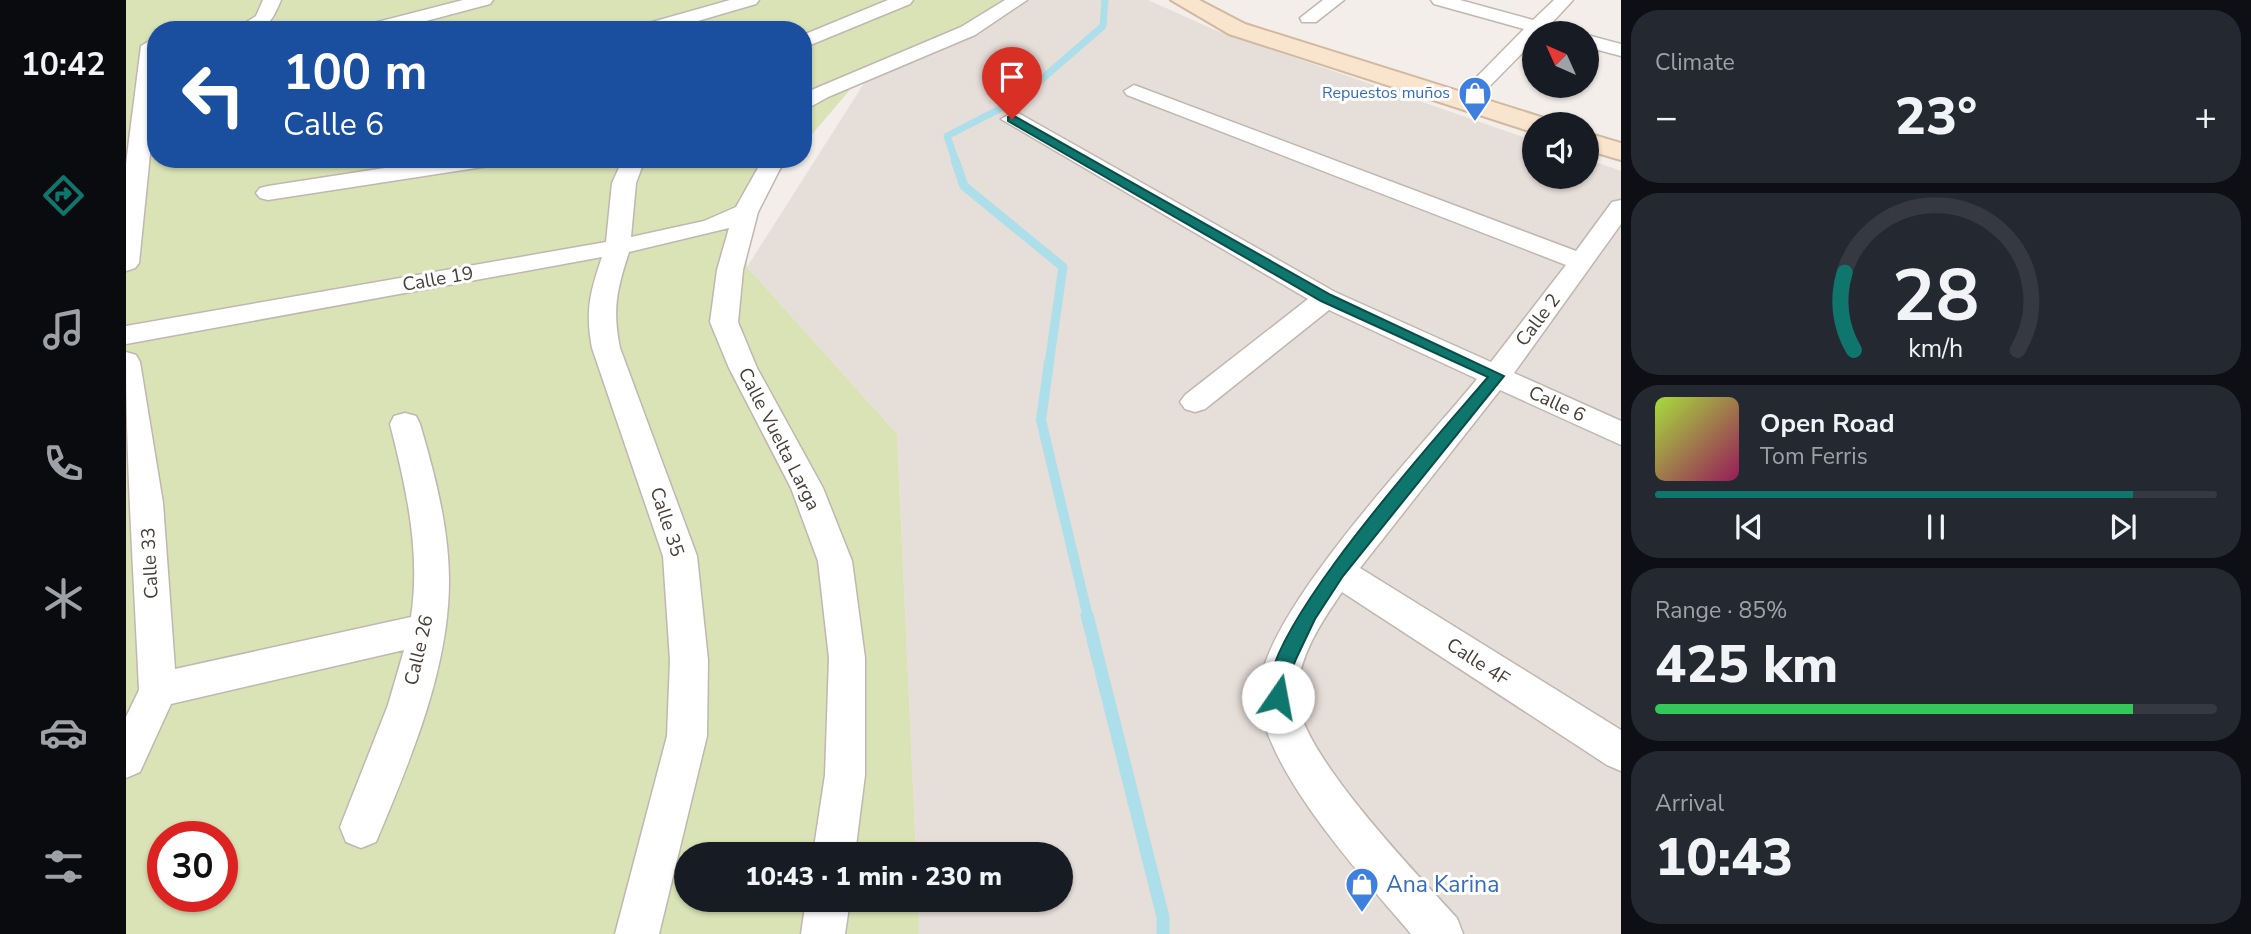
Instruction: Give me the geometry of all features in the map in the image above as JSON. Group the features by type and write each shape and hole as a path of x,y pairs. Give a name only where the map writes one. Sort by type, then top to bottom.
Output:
{"street":[{"path":"260,21 264,19 272,0"},
{"path":"404,21 484,0"},
{"path":"676,21 750,0"},
{"path":"812,38 904,0"},
{"path":"812,99 968,31 1018,0"},
{"path":"1182,0 1237,29 1522,120"},
{"path":"1308,18 1335,0"},
{"path":"1440,0 1522,23"},
{"path":"1544,21 1564,0"},
{"path":"1464,102 1522,43"},
{"path":"1600,44 1621,50"},
{"path":"126,50 147,47"},
{"path":"126,263 147,92"},
{"path":"1134,92 1581,262"},
{"name":"Calle 6","path":"1012,119 1326,298 1621,434"},
{"path":"1599,145 1621,152"},
{"path":"268,193 357,168"},
{"name":"Calle 35","path":"631,168 624,183 618,247 603,296 601,322 606,348 680,556 689,660 687,736 637,934"},
{"name":"Calle Vuelta Larga","path":"769,168 746,212 730,270 723,322 743,368 807,488 835,561 847,658 845,775 836,842"},
{"name":"Calle 2","path":"1441,934 1365,847 1296,749 1283,724 1278,697 1279,676 1308,614 1337,571 1497,376 1621,207"},
{"name":"Calle 19","path":"126,335 618,247 710,227 746,212"},
{"path":"1195,402 1326,298"},
{"name":"Calle 33","path":"126,362 147,503 158,690 126,759"},
{"name":"Calle 26","path":"361,827 400,722 428,629 428,533 419,476 405,424"},
{"name":"Calle 4F","path":"1337,571 1621,752"},
{"path":"158,690 428,629"},
{"path":"823,934 826,912"}],"shaded area":[{"path":"1025,0 1148,0 1215,30 1522,136 1522,189 1599,189 1599,163 1621,171 1621,934 919,934 918,912 1073,912 1073,842 915,842 897,434 747,267 870,74"}],"green space":[{"path":"126,0 1025,0 859,79 812,134 812,21 147,21 147,168 783,168 746,212 747,267 897,434 915,842 674,842 674,912 918,912 919,934 126,934"}],"waterway":[{"path":"956,162 947,136 1019,99 1103,26 1105,0"},
{"path":"955,160 964,186 1063,267 1049,364"},
{"path":"1049,362 1041,420 1088,617"},
{"path":"1087,615 1163,917 1163,934"}],"place":[{"name":"Repuestos muños","path":"1475,123"},
{"name":"Ana Karina","path":"1362,914"}],"route":[{"path":"1012,119 1273,270 1326,298 1497,376 1337,571 1308,614 1279,676 1278,697"}]}
